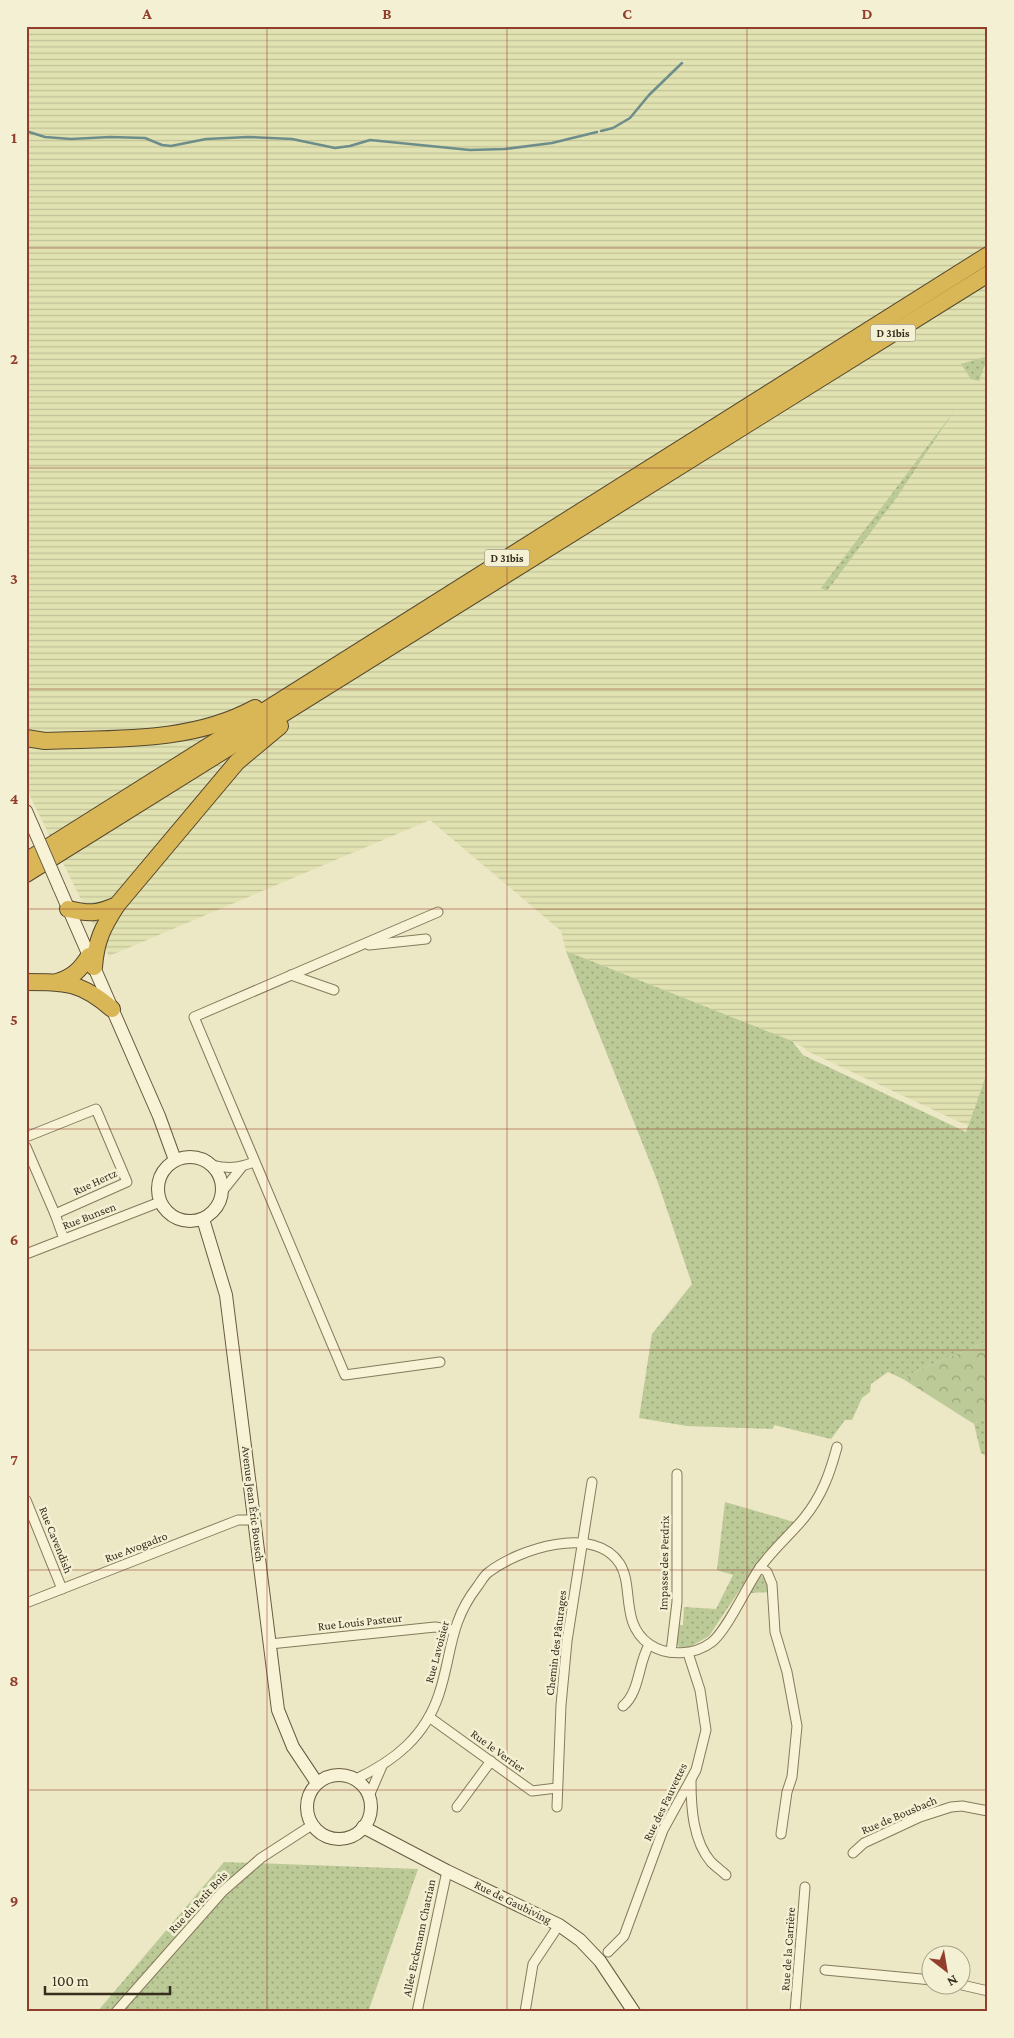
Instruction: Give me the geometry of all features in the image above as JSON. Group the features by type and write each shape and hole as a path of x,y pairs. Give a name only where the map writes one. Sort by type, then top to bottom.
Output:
{"highway":[{"name":"D 31bis","path":"26,861 988,255"},
{"name":"D 31bis","path":"26,874 988,274"},
{"path":"57,982 70,978 91,961 100,931 117,905 237,762 275,729 335,689 378,654"},
{"path":"26,738 45,741 162,736 204,728 243,714 290,689 322,676"},
{"path":"26,752 45,741"},
{"path":"68,909 87,914 102,912 117,905"},
{"path":"26,982 57,982 87,990 112,1009"}],"main road":[{"path":"26,811 159,1116 175,1160"},
{"path":"189,1157 203,1159 212,1165 219,1175 222,1189 220,1201 212,1213 203,1219 189,1221 177,1218 167,1212 160,1202 158,1190 160,1178 164,1170 175,1160 189,1157"},
{"name":"Avenue Jean Éric Bousch","path":"203,1219 226,1295 278,1710 293,1747 318,1783"},
{"path":"336,1775 356,1779 364,1786 369,1796 371,1807 369,1817 363,1827 347,1837 328,1837 319,1832 312,1825 307,1808 312,1790 326,1777 336,1775"},
{"name":"Rue de Gaubiving","path":"363,1827 559,1925 580,1940 600,1961 634,2012"}],"street":[{"path":"438,912 194,1017 345,1374 440,1362"},
{"path":"360,945 426,940"},
{"path":"291,975 334,990"},
{"name":"Rue Hertz","path":"26,1137 96,1110 127,1182 55,1214"},
{"path":"26,1147 64,1239"},
{"path":"212,1165 225,1168 241,1168 254,1162"},
{"path":"221,1194 241,1168"},
{"name":"Rue Bunsen","path":"26,1254 160,1202"},
{"path":"623,1706 630,1700 649,1645 671,1652 688,1653 714,1640 760,1567 805,1517 828,1479 837,1447"},
{"name":"Impasse des Perdrix","path":"671,1652 677,1602 677,1474"},
{"name":"Chemin des Pâturages","path":"557,1808 561,1705 567,1641 592,1482"},
{"name":"Rue Cavendish","path":"26,1500 62,1589"},
{"name":"Rue Avogadro","path":"26,1603 238,1520 255,1520"},
{"name":"Rue Lavoisier","path":"356,1779 382,1766 414,1739 429,1716 439,1694 454,1630 468,1599 488,1572 520,1554 558,1544 582,1544 607,1552 620,1564 626,1581 628,1608 638,1634 649,1645"},
{"path":"760,1567 767,1572 772,1584 775,1632 787,1672 797,1726 792,1776 787,1792 781,1834"},
{"name":"Rue Louis Pasteur","path":"270,1644 435,1627 454,1630"},
{"name":"Rue des Fauvettes","path":"608,1952 624,1936 663,1830 696,1770 706,1730 700,1690 688,1653"},
{"name":"Rue le Verrier","path":"429,1716 532,1791 557,1788"},
{"path":"457,1807 491,1761"},
{"name":"Rue Lavoisier","path":"369,1796 382,1766"},
{"path":"691,1780 691,1806 698,1837 710,1861 726,1875"},
{"name":"Rue de Bousbach","path":"853,1853 864,1843 920,1817 951,1807 962,1806 988,1811"},
{"name":"Rue du Petit Bois","path":"116,2012 223,1892 261,1858 312,1825"},
{"name":"Allée Erckmann Chatrian","path":"417,2012 447,1870"},
{"name":"Rue de la Carrière","path":"795,2012 805,1887"},
{"path":"525,2012 533,1964 559,1925"},
{"path":"825,1970 922,1979"},
{"path":"972,1988 988,1991"}],"green space":[{"path":"26,26 988,26 988,1070 968,1126 805,1050 805,1048 792,1041 566,951 561,931 430,820 109,956 26,788"},
{"path":"988,356 979,381 971,379 961,364"},
{"path":"954,411 897,497 827,591 821,588"},
{"path":"566,951 792,1041 803,1055 966,1132 988,1070 988,1340 923,1368 903,1379 888,1372 871,1384 870,1392 862,1398 852,1420 845,1420 831,1439 774,1425 773,1429 687,1426 639,1418 652,1334 692,1284 657,1180"},
{"path":"988,1340 988,1416 974,1424 903,1379 923,1368"},
{"path":"988,1416 988,1457 981,1453 974,1424"},
{"path":"725,1502 794,1522 763,1555 709,1636 690,1647 679,1647 676,1643 678,1625 683,1625 684,1607 716,1609 733,1575 717,1570"},
{"path":"761,1576 766,1578 770,1592 750,1593"},
{"path":"224,1862 418,1869 368,2012 286,2012 279,2010 278,2012 97,2012"}],"waterway":[{"path":"601,131 613,128 630,118 649,95 682,63"},
{"path":"26,131 45,137 71,139 145,138 162,145 171,146 206,139 248,137 292,139 335,148 370,140 470,150 505,149 552,143 597,132"}]}
